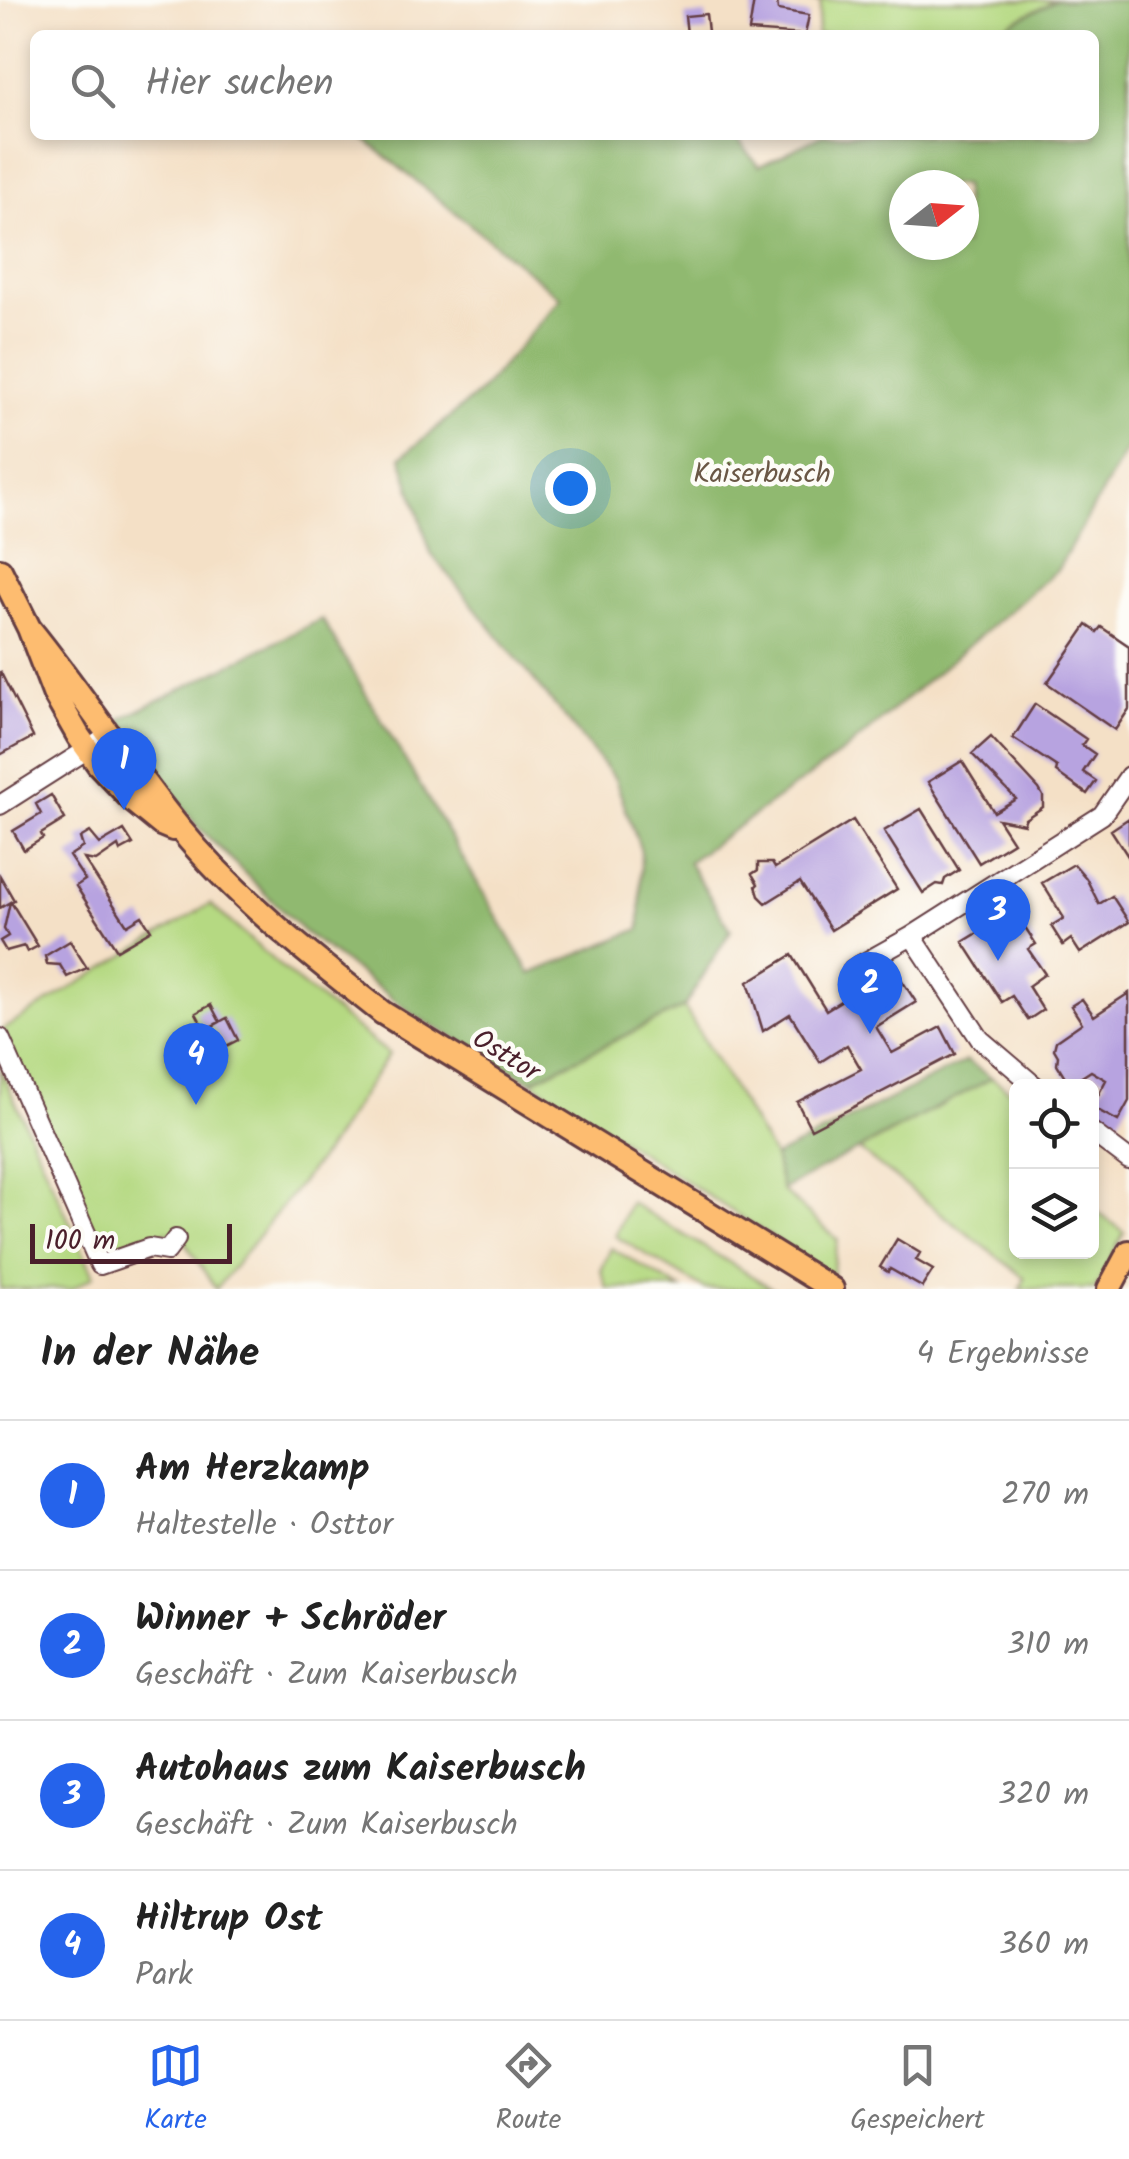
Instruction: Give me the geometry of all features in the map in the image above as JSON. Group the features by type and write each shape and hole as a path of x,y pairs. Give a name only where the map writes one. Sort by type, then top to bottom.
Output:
{"main road":[{"name":"Osttor","path":"0,570 30,628 54,693 89,751 134,802 161,824 182,831"},
{"name":"Osttor","path":"30,628 182,831 252,906 384,1013 832,1289"},
{"path":"1109,1289 1129,1252"}],"street":[{"path":"0,805 110,736"},
{"path":"853,969 1102,815 1129,776"},
{"path":"912,936 980,1039 1027,1079"},
{"path":"0,1038 100,1264 149,1248 168,1251 176,1239"},
{"path":"1099,1137 1129,1160"}],"green space":[{"path":"807,0 1056,0 997,30 818,30 821,2"},
{"name":"Kaiserbusch","path":"1056,0 1129,0 1129,445 1058,569 846,750 688,862 731,930 684,1007 531,1081 417,1017 303,931 195,824 119,720 322,619 531,974 640,929 641,851 615,779 431,554 401,457 480,392 561,298 365,140 737,140 759,166 813,140 1099,140 1099,30 997,30"},
{"path":"210,904 292,977 389,1054 325,1152 216,1289 182,1238 167,1232 102,1254 2,1030"},
{"path":"684,1007 774,1157 782,1190 838,1240 832,1276 531,1081"},
{"path":"966,1061 992,1078 782,1190 774,1157"},
{"path":"0,1068 94,1276 71,1289 0,1289"},
{"path":"992,1078 1009,1090 1009,1259 1099,1259 1099,1213 1124,1232 1095,1289 1020,1289 1025,1278 859,1150"},
{"path":"630,1202 773,1289 705,1289 615,1236"},
{"path":"611,1248 681,1289 607,1288 601,1271"}],"building":[{"path":"754,0 777,0 778,10 809,15 806,30 749,30"},
{"path":"706,14 708,30 687,30 685,16"},
{"path":"1087,625 1097,632 1101,627 1129,646 1129,709 1115,730 1047,683"},
{"path":"0,671 33,737 0,755"},
{"path":"1035,704 1086,739 1082,745 1095,754 1083,772 1096,781 1087,794 1056,772 1057,767 1013,738"},
{"path":"991,737 1039,789 1043,807 1025,819 1024,824 998,819 1013,842 979,863 928,782 962,761 994,812 1016,799 972,754"},
{"path":"51,795 65,819 24,850 13,831 41,814 36,804"},
{"path":"921,809 959,870 945,879 943,885 937,884 923,893 884,831"},
{"path":"1129,818 1129,858 1111,830"},
{"path":"853,820 897,889 831,930 800,882 766,903 759,896 752,874 758,870 758,863 772,863 775,868"},
{"path":"124,830 133,844 120,851 118,846 96,861 84,859 127,925 142,916 151,930 117,950 76,886 85,880 69,856 83,847 80,838 90,832 100,844"},
{"path":"1074,864 1099,904 1112,896 1129,922 1080,953 1071,939 1063,945 1051,926 1064,918 1042,883"},
{"path":"0,876 38,946 27,952 24,946 6,951 0,941 8,936 4,929 10,902 0,908"},
{"path":"1008,901 1036,944 1028,949 1045,974 1028,986 1043,1010 1028,1020 1012,996 1002,1002 963,942 989,926 983,917"},
{"path":"70,941 87,968 67,977 60,965 47,964 45,956"},
{"path":"792,955 826,1010 881,976 886,984 899,976 916,1002 876,1027 892,1053 941,1027 955,1054 811,1129 797,1102 861,1069 847,1045 820,1062 790,1014 763,1031 748,982"},
{"path":"1129,993 1129,1101 1118,1121 1099,1111 1099,1094 1106,1080 1091,1071 1079,1079 1065,1077 1057,1064 1056,1041 1082,1023 1071,1006 1082,999 1094,1016"},
{"path":"211,1005 220,1022 205,1030 196,1013"},
{"path":"227,1018 238,1040 224,1047 212,1026"},
{"path":"897,1239 920,1253 916,1260 933,1270 922,1287 880,1267"}],"place":[{"name":"Am Herzkamp","path":"124,810"},
{"name":"Autohaus zum Kaiserbusch","path":"998,961"},
{"name":"Winner + Schröder","path":"870,1034"},
{"name":"Hiltrup Ost","path":"196,1105"}]}
